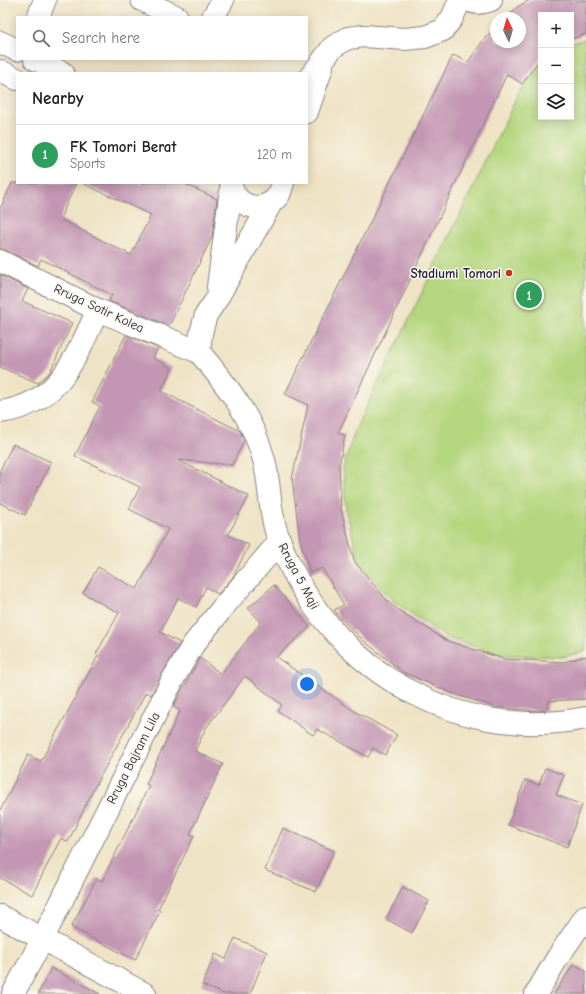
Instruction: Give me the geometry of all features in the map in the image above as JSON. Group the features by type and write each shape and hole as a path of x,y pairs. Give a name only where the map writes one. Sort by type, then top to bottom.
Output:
{"street":[{"path":"38,16 45,0"},
{"path":"142,0 175,16"},
{"path":"214,16 223,0"},
{"path":"308,80 333,47 348,38 364,36 405,39 425,37 443,30 452,18 460,0"},
{"path":"468,0 483,3 491,0"},
{"path":"0,42 16,50"},
{"path":"308,109 325,56"},
{"path":"37,60 61,72"},
{"path":"0,71 16,79"},
{"path":"199,352 201,333 206,314 216,300 271,203 279,195 283,184"},
{"path":"231,186 238,199 248,206 259,207 271,203"},
{"path":"216,300 231,186"},
{"name":"Rruga Sotir Kolea","path":"0,261 98,310 199,352"},
{"path":"0,412 29,404 46,394 61,380 98,310"},
{"name":"Rruga 5 Maji","path":"199,352 223,381 239,404 255,435 264,460 276,531 287,559 303,591 340,640 363,661 387,678 413,694 455,711 488,719 515,722 542,723 586,718"},
{"name":"Rruga Bajram Lila","path":"13,994 42,940 173,678 189,652 224,606 280,541"},
{"path":"0,916 144,994"},
{"path":"536,994 558,957 586,916"}],"green space":[{"name":"Stadiumi Tomori","path":"586,39 586,651 563,657 503,655 447,638 393,601 359,562 346,509 343,467 356,428 518,95 538,69 538,120 574,120 574,42"}],"building":[{"path":"530,0 586,0 586,34 574,38 574,12 538,12 538,61 522,84 507,74 338,433 345,435 339,466 341,509 354,561 391,605 447,641 504,659 563,662 586,656 586,699 549,701 546,710 539,711 495,707 451,693 403,672 364,641 339,617 334,610 344,605 322,568 310,573 300,540 292,479 308,405 285,394 453,55 468,62 490,33 490,48 526,48 526,12 512,12 517,7"},
{"path":"12,183 76,184 60,219 131,255 151,215 84,184 185,184 217,199 212,237 169,326 109,301 112,295 41,259 38,266 6,250 0,249 0,209"},
{"path":"0,275 28,289 22,301 72,323 50,372 38,383 0,367"},
{"path":"126,335 158,348 153,358 172,368 161,391 240,431 244,441 232,465 178,460 249,496 228,535 249,545 233,577 218,594 206,587 196,607 178,598 160,632 180,643 151,695 146,692 94,788 68,842 61,838 32,895 0,878 0,811 28,755 41,761 98,656 96,654 119,613 83,593 98,567 137,589 168,529 129,509 140,487 75,456 100,406 92,402"},
{"path":"13,444 51,462 25,515 0,503 0,470"},
{"path":"274,585 310,627 276,657 354,711 397,735 385,755 373,748 368,757 317,729 313,735 278,711 282,705 245,676 206,728 195,751 223,764 190,834 194,836 158,909 160,911 135,960 71,927 97,878 102,881 149,786 146,784 180,711 173,707 200,658 221,674 261,622 248,608"},
{"path":"545,768 564,775 556,795 582,805 567,847 508,825 525,780 539,785"},
{"path":"283,828 334,851 316,892 265,870"},
{"path":"403,887 429,901 412,933 386,919"},
{"path":"235,938 267,952 250,994 224,994 202,985 215,954 226,959"},
{"path":"574,964 586,971 586,994 554,994"},
{"path":"51,968 100,994 38,994"}],"place":[{"name":"Stadiumi Tomori","path":"509,273"},
{"name":"FK Tomori Berat","path":"529,295"}]}
